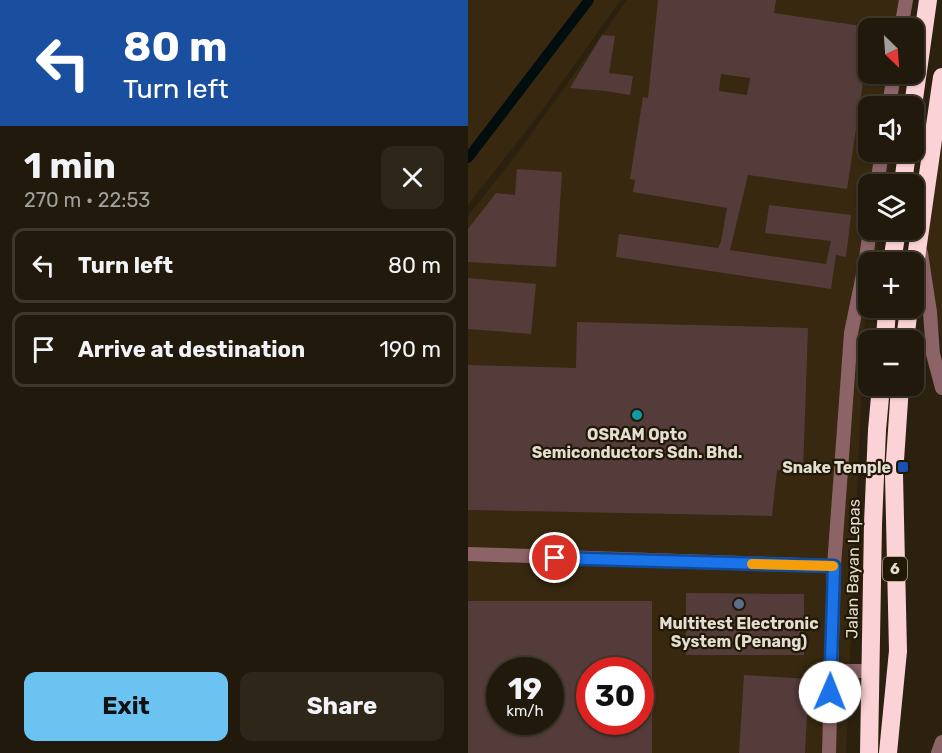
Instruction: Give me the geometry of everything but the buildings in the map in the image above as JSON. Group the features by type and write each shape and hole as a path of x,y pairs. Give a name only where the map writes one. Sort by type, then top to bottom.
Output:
{"highway":[{"path":"914,96 928,0"},
{"path":"924,194 942,77"},
{"name":"Jalan Bayan Lepas","path":"869,753 873,524 880,396"},
{"name":"6","path":"888,753 898,651 894,475 899,396"}],"street":[{"path":"903,18 906,0"},
{"path":"829,753 834,566 851,333 869,240"},
{"path":"919,240 930,312 933,354 942,388"},
{"path":"468,554 834,566"},
{"path":"831,671 870,671"},
{"path":"938,753 942,742"}],"shaded area":[{"path":"468,0 621,0 540,113 468,205"},
{"path":"627,0 913,0 910,18 858,18 858,84 900,84 899,96 858,96 858,162 889,162 888,174 858,174 858,240 877,240 876,252 858,252 858,318 866,318 864,330 858,330 858,396 861,396 846,753 468,753 468,216 516,155"},
{"path":"942,105 942,339 937,323 924,239 924,214"}],"waterway":[{"path":"468,158 589,0"}],"slow traffic":[{"path":"752,564 833,566"}],"place":[{"name":"OSRAM Opto Semiconductors Sdn. Bhd.","path":"637,415"},
{"name":"Snake Temple","path":"903,467"},
{"name":"Multitest Electronic System (Penang)","path":"739,604"}],"route":[{"path":"555,558 834,566 830,692"}]}
